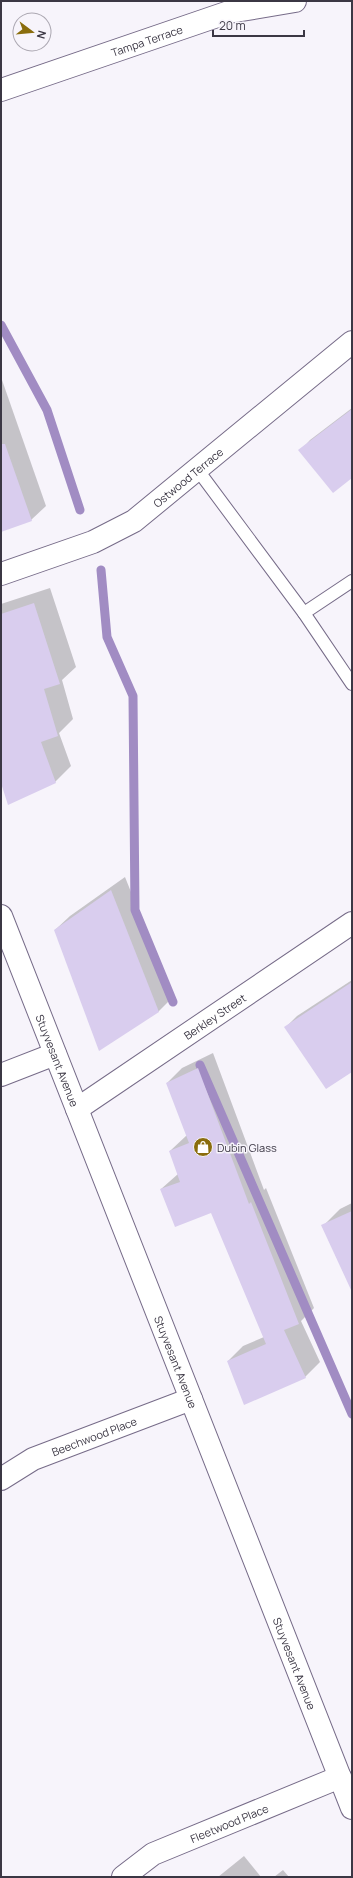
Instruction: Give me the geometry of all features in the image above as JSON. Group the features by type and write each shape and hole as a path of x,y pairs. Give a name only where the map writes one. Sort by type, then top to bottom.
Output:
{"street":[{"name":"Tampa Terrace","path":"1,90 226,7 296,1"},
{"name":"Ostwood Terrace","path":"1,574 93,542 134,521 352,342"},
{"name":"Stuyvesant Avenue","path":"1,916 352,1808"},
{"name":"Berkley Street","path":"77,1109 352,923"},
{"path":"1,1075 55,1054"},
{"name":"Beechwood Place","path":"1,1479 33,1459 191,1399"},
{"name":"Fleetwood Place","path":"123,1877 152,1854 340,1777"}],"lane":[{"path":"198,469 304,613 352,684"},
{"path":"304,613 352,582"}],"building":[{"path":"352,409 352,478 333,493 298,450"},
{"path":"1,444 5,444 32,521 1,532"},
{"path":"34,603 60,684 44,689 58,736 41,742 56,783 8,805 1,783 1,614"},
{"path":"111,890 159,1012 99,1051 54,930"},
{"path":"352,982 352,1072 326,1089 284,1027"},
{"path":"198,1068 249,1204 251,1202 299,1324 284,1330 306,1378 244,1405 227,1361 266,1344 211,1213 175,1227 160,1189 180,1182 169,1151 189,1143 166,1083"},
{"path":"352,1211 352,1292 321,1225"}],"waterway":[{"path":"1,325 47,410 80,510"},
{"path":"101,570 107,637 133,696 135,910 173,1002"},
{"path":"200,1065 352,1414"}],"place":[{"name":"Dubin Glass","path":"203,1147"}]}
